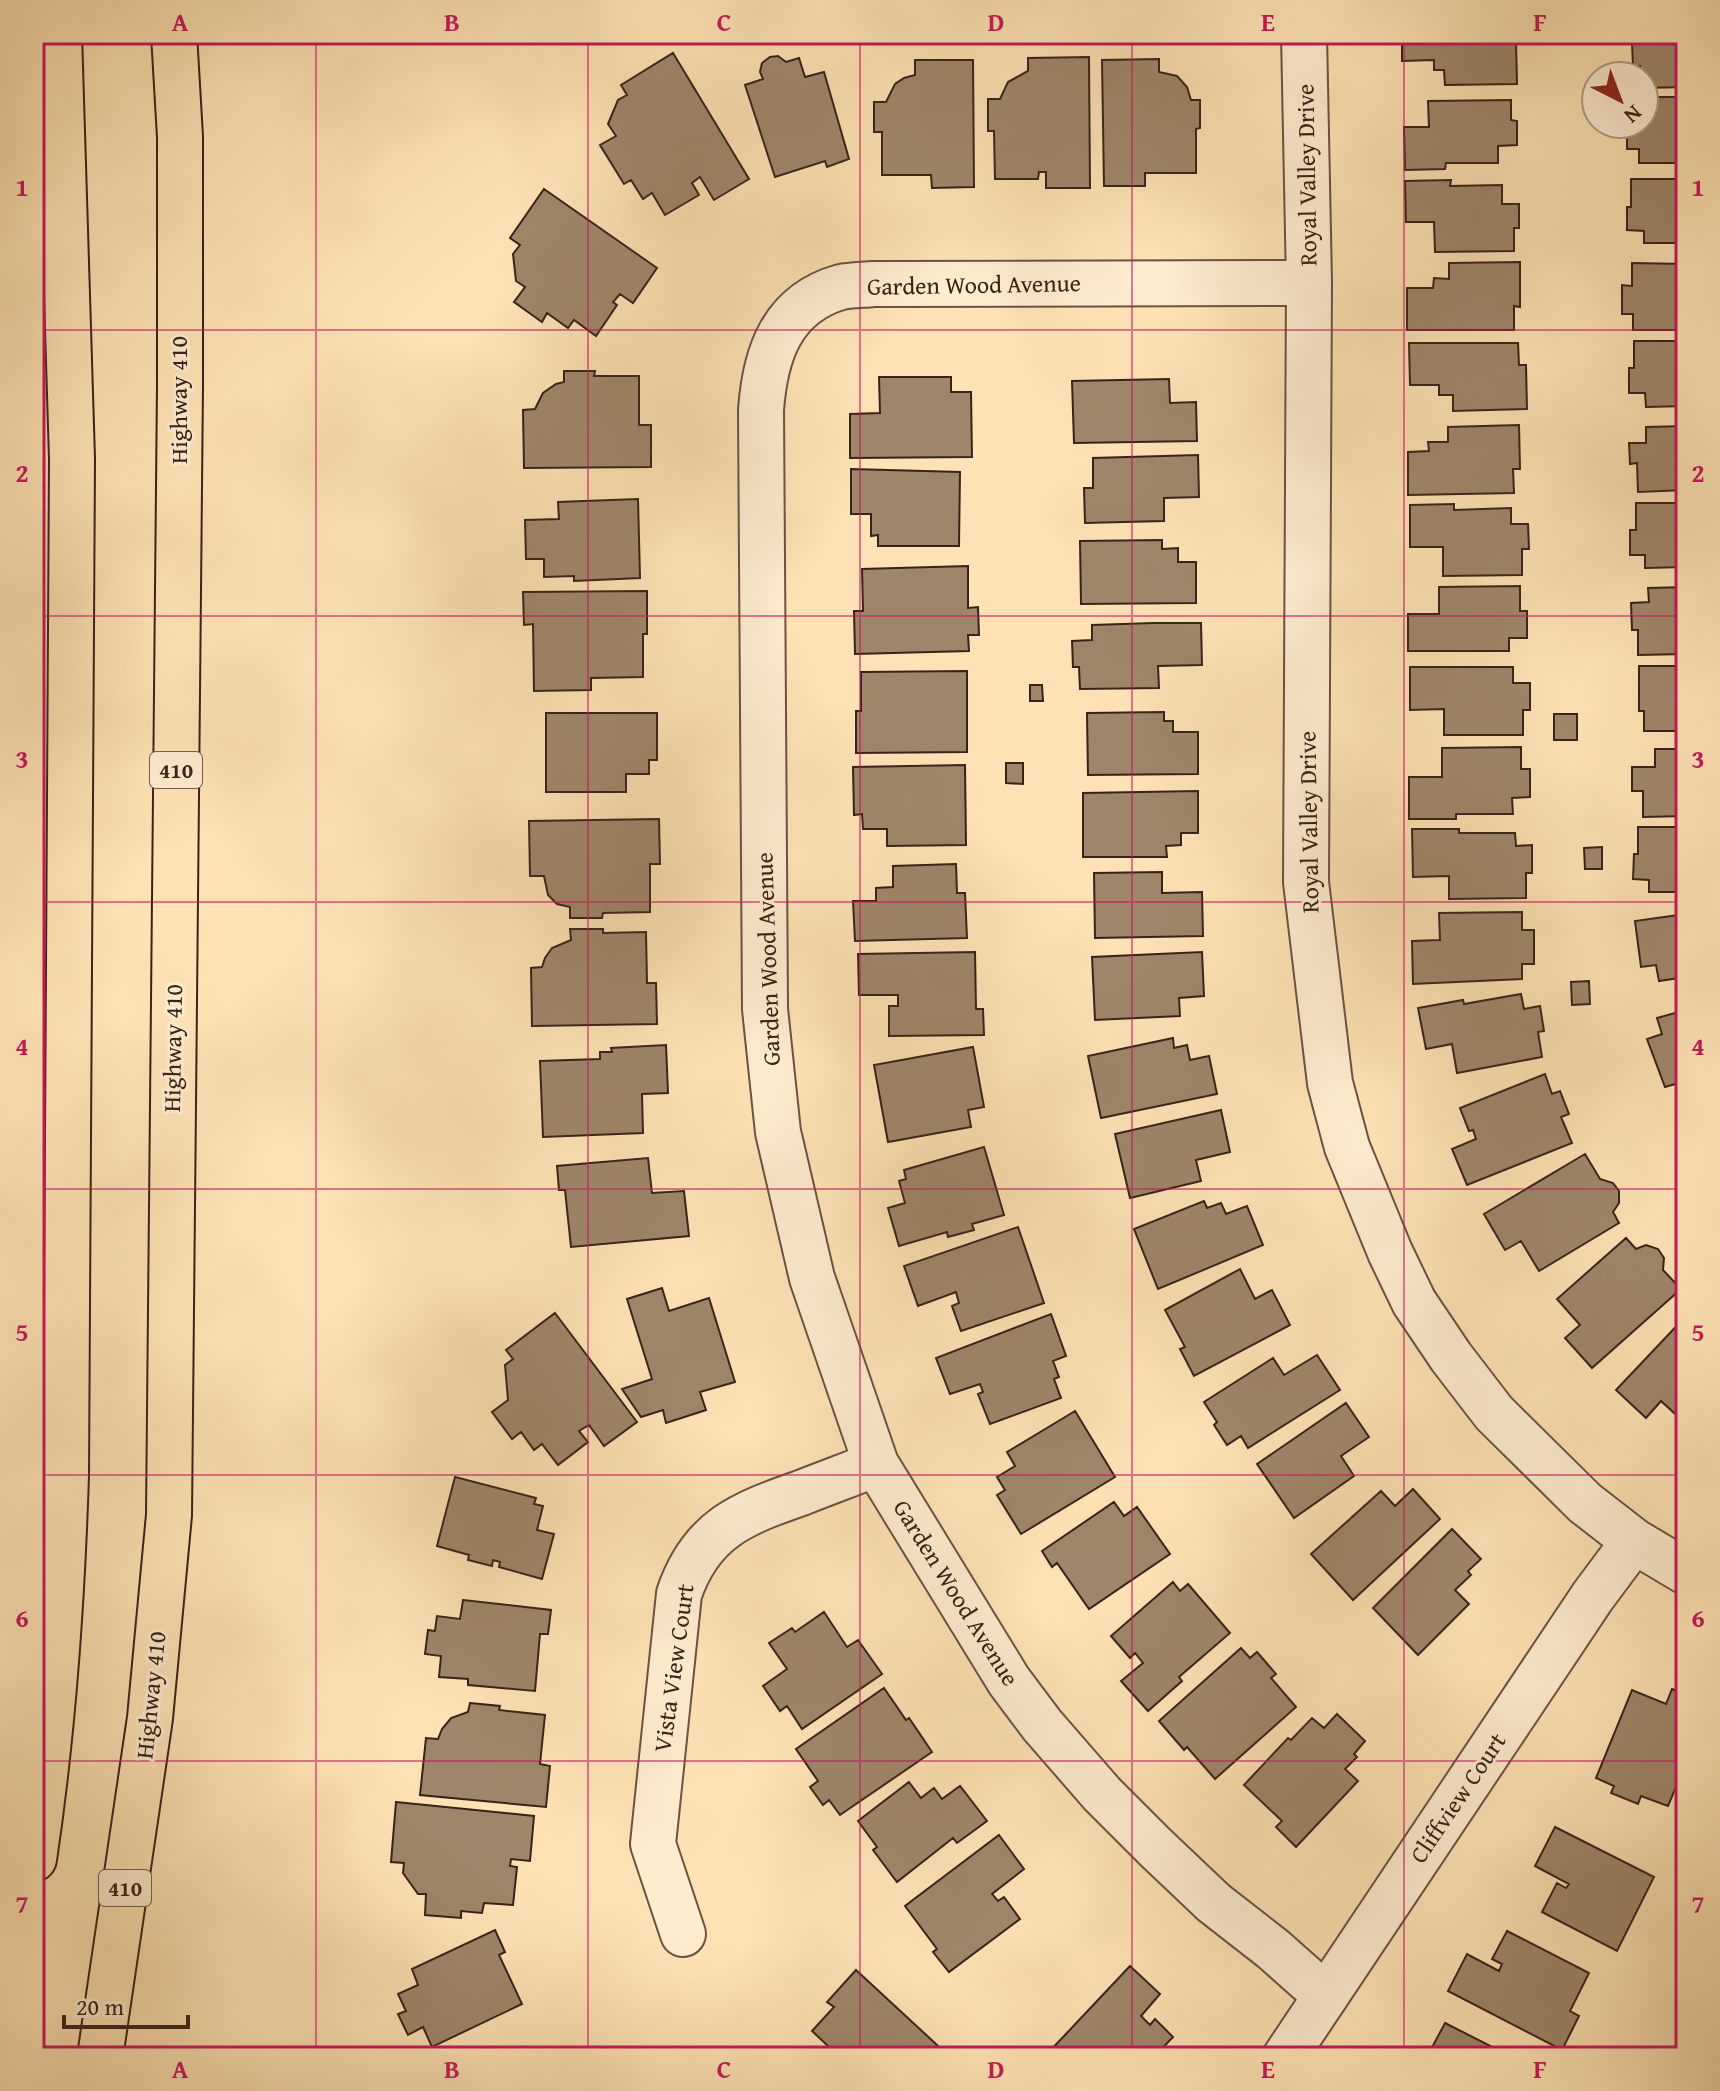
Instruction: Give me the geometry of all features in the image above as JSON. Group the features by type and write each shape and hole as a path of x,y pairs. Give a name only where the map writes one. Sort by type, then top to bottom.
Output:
{"highway":[{"path":"34,1859 48,1764 63,1568 66,1475 72,459 59,34"},
{"name":"Highway 410","path":"100,2057 150,1718 169,1515 180,385 180,137 174,34"},
{"path":"180,137 200,34"}],"street":[{"name":"Royal Valley Drive","path":"1304,34 1309,283 1306,882 1330,1083 1347,1147 1390,1252 1414,1302 1451,1357 1494,1413 1533,1455 1585,1503 1634,1541 1686,1572"},
{"name":"Garden Wood Avenue","path":"1309,283 889,284 842,287 793,315 777,335 763,383 761,410 765,1009 778,1132 812,1278 876,1464 1009,1681 1042,1725 1102,1794 1156,1848 1214,1903 1326,1996"},
{"name":"Vista View Court","path":"683,1934 653,1844 679,1594 687,1571 724,1527 749,1511 876,1464"},
{"name":"Cliffview Court","path":"1285,2057 1576,1622 1634,1541"}],"building":[{"path":"1402,34 1509,34 1509,43 1516,42 1517,84 1445,85 1444,70 1434,70 1434,60 1402,61"},
{"path":"1654,34 1686,34 1686,87 1660,88 1660,60 1633,60 1632,43 1654,42"},
{"path":"673,53 749,179 714,200 700,177 692,183 699,195 665,215 652,193 643,199 631,180 624,184 600,145 616,136 608,124 618,100 627,95 621,85"},
{"path":"778,56 786,62 799,58 805,77 824,72 849,159 827,167 825,161 775,177 745,85 763,79 760,72 762,63"},
{"path":"1089,57 1090,188 1046,188 1046,172 1039,172 1038,179 995,179 994,131 988,131 988,99 1000,99 1008,82 1028,71 1028,58"},
{"path":"1159,59 1159,72 1177,76 1187,87 1191,100 1200,100 1200,128 1196,129 1196,173 1145,173 1145,186 1104,186 1102,60"},
{"path":"915,60 973,60 974,187 932,188 931,175 882,175 882,132 874,132 874,102 886,102 895,84 915,75"},
{"path":"1660,97 1686,97 1686,163 1639,163 1639,149 1627,149 1627,140 1660,140"},
{"path":"1511,100 1511,120 1517,121 1517,145 1498,146 1498,163 1446,163 1445,169 1405,170 1404,127 1429,127 1428,101"},
{"path":"1631,179 1686,179 1686,243 1644,243 1644,231 1627,230"},
{"path":"1451,180 1450,186 1502,185 1502,204 1519,204 1519,228 1514,228 1514,251 1435,252 1434,222 1406,222 1405,181"},
{"path":"544,189 657,268 633,303 620,294 613,302 617,305 596,336 574,320 568,328 547,313 542,322 514,302 525,287 516,281 513,254 520,245 510,238"},
{"path":"1520,262 1520,307 1514,306 1514,330 1407,330 1407,288 1433,288 1434,278 1449,279 1449,263"},
{"path":"1632,263 1686,264 1686,330 1633,330 1633,314 1622,314 1622,285 1632,286"},
{"path":"1634,341 1686,341 1686,406 1646,407 1645,393 1629,393 1629,368 1634,368"},
{"path":"1409,343 1518,343 1519,365 1526,365 1527,409 1453,411 1453,395 1439,395 1439,385 1410,385"},
{"path":"564,371 595,371 594,376 639,376 639,425 651,425 651,467 524,468 523,410 535,409 543,393 564,382"},
{"path":"879,377 951,377 951,392 971,392 972,457 850,458 850,414 880,413"},
{"path":"1169,379 1170,403 1196,402 1197,441 1074,443 1072,381"},
{"path":"1519,425 1520,469 1513,469 1514,493 1408,495 1408,452 1429,451 1428,442 1448,442 1448,427"},
{"path":"1686,426 1686,490 1638,492 1637,463 1630,464 1629,443 1646,443 1646,427"},
{"path":"1198,455 1199,497 1164,498 1164,521 1085,523 1084,488 1093,488 1093,458"},
{"path":"851,469 960,472 959,546 878,546 878,535 871,536 871,514 851,514"},
{"path":"638,499 640,578 574,581 574,576 544,577 544,559 526,559 525,520 559,519 558,502"},
{"path":"1636,503 1686,503 1686,567 1645,568 1645,555 1630,555 1630,530 1636,530"},
{"path":"1454,504 1454,510 1511,508 1511,524 1528,524 1529,549 1522,549 1522,575 1443,576 1443,547 1410,547 1410,505"},
{"path":"1162,540 1162,549 1178,548 1178,562 1196,562 1196,603 1081,604 1080,541"},
{"path":"968,566 968,608 978,607 979,635 968,635 969,651 855,654 854,611 863,611 862,569"},
{"path":"1520,586 1520,611 1527,611 1527,638 1509,638 1509,651 1408,651 1408,614 1439,614 1439,587"},
{"path":"1686,587 1686,654 1638,655 1638,630 1632,630 1631,603 1649,602 1648,588"},
{"path":"647,591 643,677 591,678 591,690 534,691 533,624 524,625 523,592"},
{"path":"1201,623 1202,665 1158,666 1159,688 1080,689 1079,667 1073,667 1072,641 1092,640 1092,625"},
{"path":"1639,666 1686,666 1686,731 1644,731 1644,711 1639,711"},
{"path":"1410,667 1513,667 1513,683 1530,683 1530,710 1523,710 1523,735 1444,735 1444,709 1410,710"},
{"path":"967,671 967,752 856,753 856,711 861,711 861,672"},
{"path":"1030,685 1042,685 1043,701 1030,701"},
{"path":"1164,712 1164,721 1173,721 1173,732 1198,732 1198,774 1088,775 1087,713"},
{"path":"546,713 657,713 657,760 649,760 649,774 626,774 626,792 546,792"},
{"path":"1554,714 1577,714 1577,740 1554,740"},
{"path":"1521,747 1521,769 1530,769 1530,797 1512,798 1513,814 1456,814 1456,819 1409,819 1409,777 1442,777 1442,748"},
{"path":"1655,749 1686,749 1686,816 1643,817 1643,791 1632,791 1632,767 1655,767"},
{"path":"1006,763 1023,763 1023,784 1006,783"},
{"path":"965,765 966,845 887,846 887,829 863,829 862,814 854,815 853,767"},
{"path":"1198,791 1198,833 1181,833 1181,845 1166,846 1167,857 1083,857 1083,793"},
{"path":"659,819 660,864 650,864 650,912 603,913 602,918 570,918 570,907 557,904 548,895 544,876 530,876 529,821"},
{"path":"1638,827 1686,827 1686,892 1649,892 1649,880 1633,879 1634,854 1638,854"},
{"path":"1412,829 1515,833 1516,846 1532,845 1532,873 1526,873 1526,898 1449,899 1449,876 1413,877"},
{"path":"1602,847 1602,869 1585,869 1584,848"},
{"path":"956,864 957,893 965,893 967,938 855,941 853,901 876,901 876,888 893,887 893,866"},
{"path":"1162,872 1162,893 1202,892 1203,936 1095,938 1094,873"},
{"path":"1522,912 1522,930 1534,930 1534,964 1522,964 1522,979 1413,984 1412,941 1440,940 1439,913"},
{"path":"1686,914 1686,977 1659,981 1656,965 1641,967 1635,921"},
{"path":"570,929 603,929 603,933 646,932 647,983 656,983 657,1024 532,1026 531,968 542,967 552,948 571,940"},
{"path":"975,952 976,1009 983,1009 984,1035 889,1036 889,1006 898,1006 898,995 859,995 858,954"},
{"path":"1202,952 1204,996 1179,998 1180,1016 1095,1020 1092,957"},
{"path":"1589,981 1590,1004 1572,1005 1571,982"},
{"path":"1521,994 1524,1009 1540,1006 1544,1031 1538,1032 1542,1057 1457,1073 1452,1044 1426,1049 1418,1008"},
{"path":"1686,1010 1686,1081 1665,1087 1647,1039 1662,1034 1657,1018"},
{"path":"1173,1038 1174,1048 1187,1045 1190,1060 1209,1056 1217,1094 1101,1118 1088,1056"},
{"path":"666,1045 668,1093 642,1094 643,1133 543,1137 540,1061 600,1059 600,1052 612,1052 611,1048"},
{"path":"973,1047 984,1107 968,1110 971,1127 888,1142 874,1065"},
{"path":"1545,1074 1552,1094 1560,1091 1569,1114 1561,1117 1572,1143 1467,1185 1452,1149 1476,1139 1473,1130 1469,1131 1460,1108"},
{"path":"1221,1110 1230,1152 1196,1160 1201,1181 1130,1198 1115,1134"},
{"path":"984,1147 1004,1215 972,1224 974,1230 948,1237 947,1232 899,1246 888,1208 905,1203 899,1181 906,1179 904,1170"},
{"path":"1585,1154 1600,1179 1613,1183 1619,1191 1619,1203 1613,1212 1619,1223 1539,1271 1521,1241 1505,1250 1484,1214"},
{"path":"648,1158 652,1193 684,1191 689,1236 571,1247 565,1190 559,1190 557,1166"},
{"path":"1204,1201 1207,1208 1221,1203 1226,1214 1247,1206 1263,1245 1158,1289 1134,1229"},
{"path":"1018,1227 1044,1303 961,1331 952,1306 959,1303 956,1292 918,1306 904,1266"},
{"path":"1626,1238 1636,1249 1646,1245 1658,1249 1664,1258 1663,1270 1681,1289 1592,1368 1565,1338 1580,1325 1557,1299"},
{"path":"1240,1269 1255,1299 1272,1290 1290,1325 1194,1376 1180,1349 1185,1347 1165,1310"},
{"path":"662,1288 669,1311 709,1298 735,1382 700,1392 706,1410 666,1423 663,1410 641,1417 622,1389 652,1379 627,1299"},
{"path":"555,1313 637,1422 604,1446 589,1425 579,1431 588,1442 558,1465 542,1444 534,1450 521,1432 512,1439 492,1412 508,1400 505,1365 513,1359 506,1350"},
{"path":"1051,1314 1066,1356 1053,1361 1059,1377 1054,1379 1061,1398 990,1424 978,1394 983,1392 980,1384 950,1394 936,1358"},
{"path":"1686,1316 1686,1424 1661,1401 1646,1418 1616,1390"},
{"path":"1317,1355 1340,1390 1248,1448 1241,1436 1227,1445 1204,1402 1273,1358 1284,1375"},
{"path":"1346,1403 1369,1437 1341,1456 1354,1476 1294,1518 1257,1464"},
{"path":"1075,1411 1115,1477 1021,1534 997,1495 1005,1490 997,1477 1015,1466 1007,1452"},
{"path":"455,1477 536,1498 534,1504 543,1506 537,1530 554,1534 542,1579 499,1567 500,1562 493,1560 492,1566 468,1560 469,1555 437,1546"},
{"path":"1413,1489 1440,1519 1353,1600 1311,1554 1381,1491 1395,1506"},
{"path":"1114,1502 1124,1516 1137,1507 1170,1554 1089,1609 1057,1563 1052,1567 1042,1551"},
{"path":"1452,1529 1481,1559 1468,1571 1471,1575 1455,1590 1469,1604 1418,1655 1373,1608"},
{"path":"1173,1582 1180,1591 1188,1584 1230,1633 1179,1677 1182,1681 1148,1711 1121,1681 1143,1663 1135,1653 1130,1658 1111,1636"},
{"path":"463,1600 551,1610 548,1634 540,1634 535,1691 468,1685 468,1679 439,1677 441,1656 425,1654 428,1630 435,1631 437,1616 460,1619"},
{"path":"824,1612 847,1647 858,1640 882,1674 802,1729 787,1706 780,1711 763,1686 787,1669 769,1643 792,1628 795,1632"},
{"path":"1241,1648 1250,1658 1257,1652 1276,1674 1271,1678 1296,1707 1215,1779 1159,1721"},
{"path":"884,1688 932,1752 840,1815 829,1800 823,1805 810,1787 818,1781 796,1749"},
{"path":"1672,1689 1686,1695 1686,1763 1668,1806 1641,1796 1638,1804 1611,1793 1614,1786 1596,1778 1632,1690 1666,1704"},
{"path":"470,1703 545,1715 540,1764 550,1766 546,1807 420,1795 426,1738 438,1739 451,1718 468,1712"},
{"path":"1337,1714 1365,1741 1354,1754 1357,1757 1345,1769 1358,1781 1296,1847 1276,1827 1282,1821 1244,1785 1288,1738 1291,1740 1312,1718 1324,1728"},
{"path":"909,1782 921,1798 934,1788 942,1799 960,1786 987,1821 957,1843 953,1838 897,1882 873,1850 877,1847 858,1821"},
{"path":"396,1802 534,1816 530,1861 511,1859 510,1866 517,1867 513,1905 484,1903 482,1913 461,1911 461,1918 425,1915 426,1894 418,1894 403,1873 404,1863 391,1862"},
{"path":"1555,1827 1654,1877 1617,1951 1542,1912 1557,1883 1566,1888 1569,1884 1535,1866"},
{"path":"999,1835 1024,1869 992,1894 998,1901 1004,1897 1020,1919 949,1972 933,1952 937,1949 905,1906"},
{"path":"495,1930 505,1952 499,1955 522,2004 432,2047 423,2027 408,2035 398,2014 406,2011 398,1994 418,1985 412,1969"},
{"path":"1507,1931 1589,1973 1570,2011 1579,2016 1562,2050 1448,1991 1467,1954 1499,1971 1502,1964 1492,1959"},
{"path":"1130,1966 1160,1994 1141,2016 1150,2025 1155,2019 1173,2037 1154,2057 1053,2057 1048,2053"},
{"path":"856,1970 950,2057 833,2057 826,2050 828,2046 812,2031 834,2007 827,2002"},
{"path":"1445,2023 1512,2057 1427,2057"}]}
